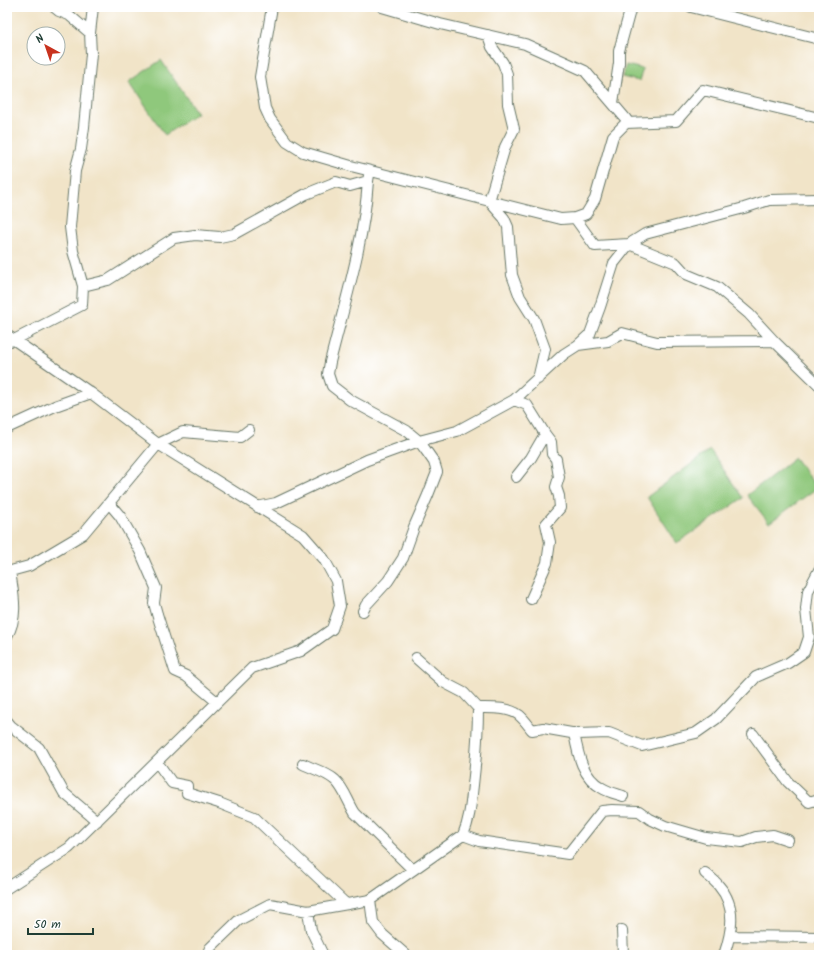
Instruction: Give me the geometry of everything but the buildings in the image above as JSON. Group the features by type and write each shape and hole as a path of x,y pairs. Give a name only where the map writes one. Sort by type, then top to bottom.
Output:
{"street":[{"path":"54,7 69,15 90,32"},
{"path":"9,339 82,305 83,286 73,251 70,227 75,171 81,149 84,127 91,54 90,32 93,7"},
{"path":"272,7 260,77 265,108 270,119 287,142 304,152 370,171 561,219 575,218 586,214 595,199 613,136 626,123 676,121 703,90 819,118"},
{"path":"382,7 440,24 525,44 585,71 626,119 626,123"},
{"path":"613,103 619,63 619,52 631,7"},
{"path":"691,7 819,39"},
{"path":"488,35 492,47 503,63 507,74 508,104 514,130 505,148 489,201"},
{"path":"363,611 366,605 388,581 403,558 414,526 437,472 434,462 420,441 407,431 350,400 339,392 332,386 328,374 366,210 370,171"},
{"path":"83,286 108,280 174,238 194,235 220,237 234,234 306,194 336,182 350,186 368,181"},
{"path":"257,507 276,503 367,460 420,441 457,431 514,400 564,354 578,345 590,334 614,263 629,244 645,234 769,200 819,200"},
{"path":"489,201 504,218 508,227 512,275 520,297 534,319 545,349 538,379"},
{"path":"575,218 595,246 629,244 676,263 686,274 717,287 749,314 819,385"},
{"path":"578,345 608,341 622,333 657,342 774,341"},
{"path":"7,888 69,848 252,668 301,651 332,629 340,606 336,581 324,559 303,535 158,444 91,393 9,339"},
{"path":"7,428 55,406 91,393"},
{"path":"514,400 527,405 551,442 552,454 556,459 558,477 556,487 559,496 560,508 546,524 550,542 547,562 531,599"},
{"path":"7,636 12,626 15,610 8,571 29,566 83,534 158,444 183,432 240,437 249,430"},
{"path":"516,477 531,458 545,434"},
{"path":"109,503 120,516 140,551 156,588 154,603 175,671 186,676 217,702"},
{"path":"478,708 499,708 517,713 532,730 543,728 574,733 609,733 642,746 696,733 716,720 756,677 788,663 804,652 809,637 806,608 808,591 819,570"},
{"path":"207,955 210,948 239,920 270,904 308,911 370,900 463,835 468,824 472,802 478,736 478,708 464,693 443,682 416,658"},
{"path":"7,723 39,748 64,793 97,821"},
{"path":"574,733 578,756 588,776 602,788 623,796"},
{"path":"753,734 788,782 809,802 819,799"},
{"path":"156,762 172,783 187,786 187,793 219,803 254,817 346,904"},
{"path":"302,764 334,779 343,791 355,813 413,870"},
{"path":"463,835 479,841 568,854 602,811 627,810 639,811 650,819 665,826 706,838 742,842 756,837 773,835 788,840"},
{"path":"705,872 720,886 731,908 733,920 731,936 724,955"},
{"path":"370,900 373,922 382,934 406,955"},
{"path":"308,911 311,930 323,955"},
{"path":"622,930 623,955"},
{"path":"731,936 819,937"}],"green space":[{"path":"161,60 197,113 165,135 129,82"},
{"path":"626,65 643,69 639,81 622,77"},
{"path":"710,450 743,498 677,543 647,497"},
{"path":"795,458 817,488 769,523 747,495"}]}
